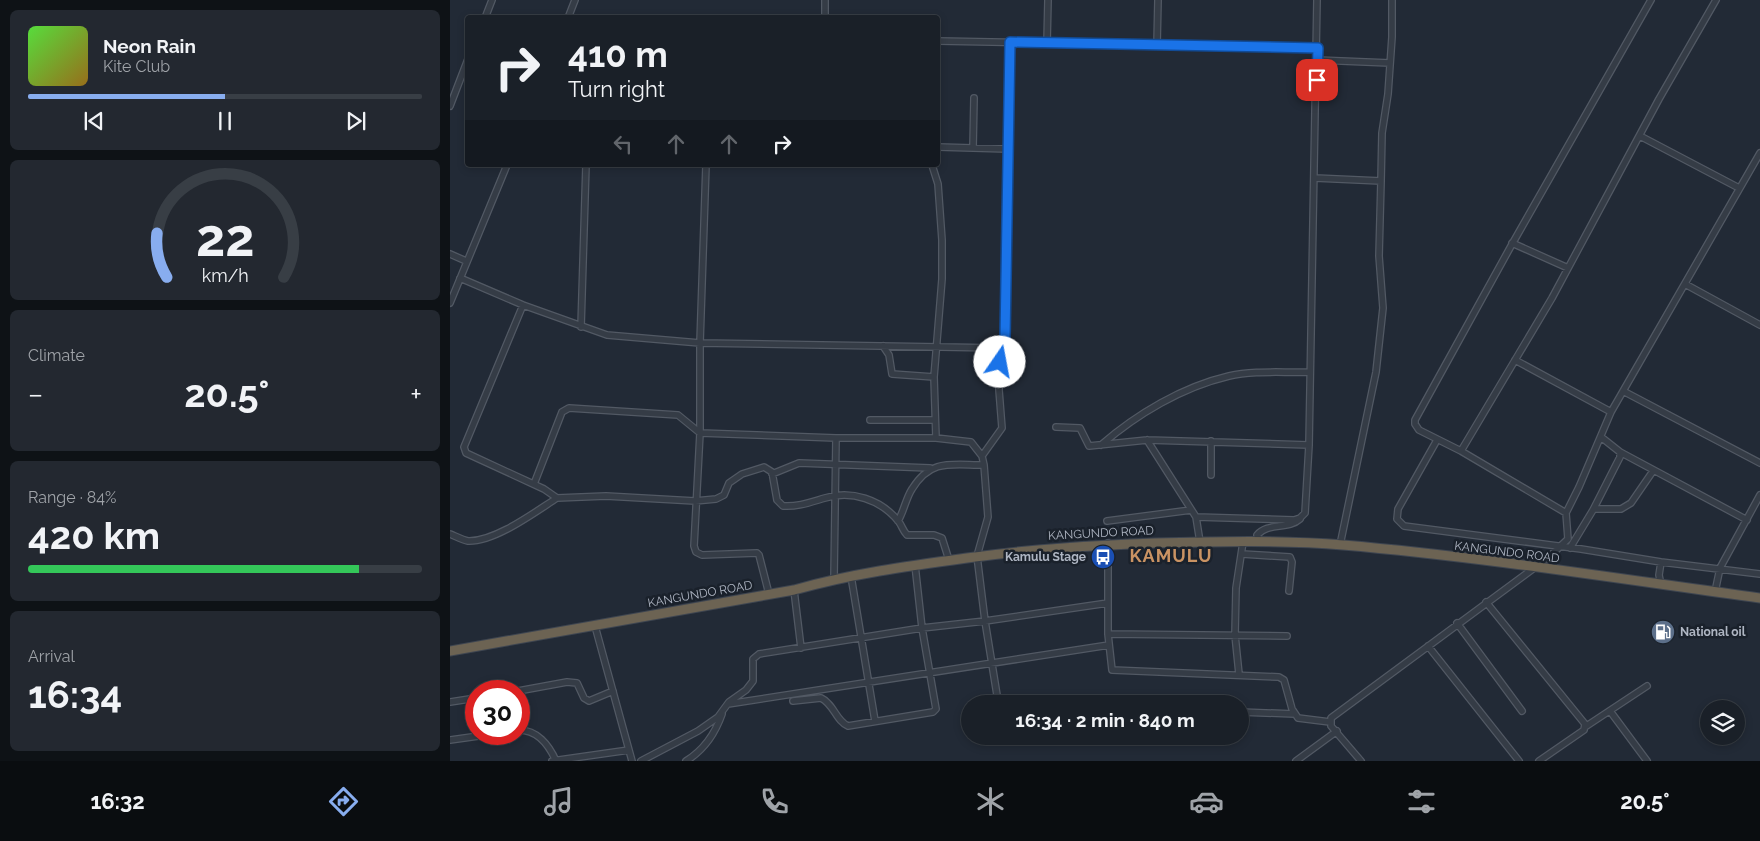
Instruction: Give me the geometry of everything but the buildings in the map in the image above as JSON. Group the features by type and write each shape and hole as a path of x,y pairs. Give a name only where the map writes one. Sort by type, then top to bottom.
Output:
{"highway":[{"name":"KANGUNDO ROAD","path":"450,652 794,590 834,578 916,564 977,556 1108,544 1260,542 1340,545 1760,598"}],"street":[{"path":"485,15 492,0"},
{"path":"569,15 575,0"},
{"path":"825,0 825,15"},
{"path":"1047,43 1048,0"},
{"path":"1157,45 1158,0"},
{"path":"1260,542 1257,535 1263,529 1290,525 1300,518 1306,509 1318,48 1317,0"},
{"path":"1340,545 1377,362 1383,308 1379,256 1382,133 1390,63 1392,0"},
{"path":"1566,513 1461,451 1417,428 1415,420 1512,243 1651,0"},
{"path":"1461,451 1568,268 1716,0"},
{"path":"940,41 1318,48"},
{"path":"982,456 1002,428 999,390 1000,348 1005,338 1010,42"},
{"path":"1317,60 1390,63"},
{"path":"450,106 465,68"},
{"path":"973,148 974,98"},
{"path":"1640,136 1739,188"},
{"path":"940,148 1008,150"},
{"path":"1330,722 1331,718 1456,623 1533,568 1562,546 1568,539 1566,513 1611,412 1760,153"},
{"path":"450,303 505,167"},
{"path":"581,328 586,167"},
{"path":"706,167 700,343 700,433 694,546 696,552 702,555 757,553 769,594"},
{"path":"933,167 938,184 942,240 942,279 934,377 936,438"},
{"path":"1315,178 1381,181"},
{"path":"1512,243 1568,268"},
{"path":"450,254 466,261"},
{"path":"460,278 581,328 606,335 700,343 1000,348"},
{"path":"1685,284 1760,325"},
{"path":"523,305 464,449 466,454 534,484 557,498"},
{"path":"883,346 889,355 892,374 934,377"},
{"path":"1515,360 1611,412"},
{"path":"1100,445 1141,414 1218,379 1241,374 1310,372"},
{"path":"1623,391 1760,463"},
{"path":"534,484 566,409 678,415 700,433 836,438 936,438 971,442 982,456 984,465 988,517 977,556 991,662 998,695"},
{"path":"870,420 934,420"},
{"path":"1056,427 1080,428 1089,446 1147,440 1309,445"},
{"path":"1601,437 1620,452 1653,471 1747,520"},
{"path":"834,578 836,438"},
{"path":"1147,440 1196,517 1200,542"},
{"path":"1437,440 1398,509 1396,515 1400,524 1562,546 1661,562 1760,574"},
{"path":"1211,441 1211,475"},
{"path":"1570,548 1594,509 1618,460 1620,452"},
{"path":"772,474 799,463 930,468 984,465"},
{"path":"450,534 467,541 496,534 557,498 606,496 696,501 720,498 729,483 742,474 759,468 769,469 772,474 777,500 783,506 799,506 835,495 861,496 881,507 898,521 907,535 934,535 942,538 949,560"},
{"path":"898,521 912,489 930,468"},
{"path":"1594,509 1621,509 1631,503 1653,471"},
{"path":"1715,592 1720,568 1760,495"},
{"path":"1107,520 1191,510"},
{"path":"1196,517 1300,518"},
{"path":"1239,674 1235,635 1236,588 1243,542"},
{"path":"1108,544 1110,668 1115,671 1239,674 1282,678 1294,714"},
{"path":"1242,554 1290,557 1292,562 1290,591"},
{"path":"1661,562 1659,575 1661,585"},
{"path":"817,690 821,698 833,707 845,725 933,712 936,709 922,628 916,564"},
{"path":"851,576 874,721"},
{"path":"794,590 801,648"},
{"path":"1486,602 1585,727"},
{"path":"686,761 697,754 716,731 726,704 746,690 753,681 753,658 756,656 922,628 1108,603"},
{"path":"1456,623 1522,711"},
{"path":"595,626 632,761"},
{"path":"1108,634 1287,636"},
{"path":"726,704 929,671 1109,645"},
{"path":"1428,646 1519,761"},
{"path":"530,689 567,682 577,683 584,698 589,702 613,691"},
{"path":"1539,761 1646,686"},
{"path":"793,701 821,698"},
{"path":"450,702 465,700"},
{"path":"1610,711 1647,761"},
{"path":"641,761 698,731 723,712"},
{"path":"1249,712 1294,714 1302,719 1330,722 1361,761"},
{"path":"1296,761 1337,731"},
{"path":"530,733 538,736 550,747 556,761"},
{"path":"450,740 465,738"},
{"path":"552,761 629,750"}],"place":[{"name":"Kamulu Stage","path":"1103,557"},
{"name":"National oil","path":"1663,632"}],"district":[{"name":"KAMULU","path":"1171,556"}],"route":[{"path":"1000,362 1000,348 1005,338 1010,42 1318,48 1317,80"}]}
